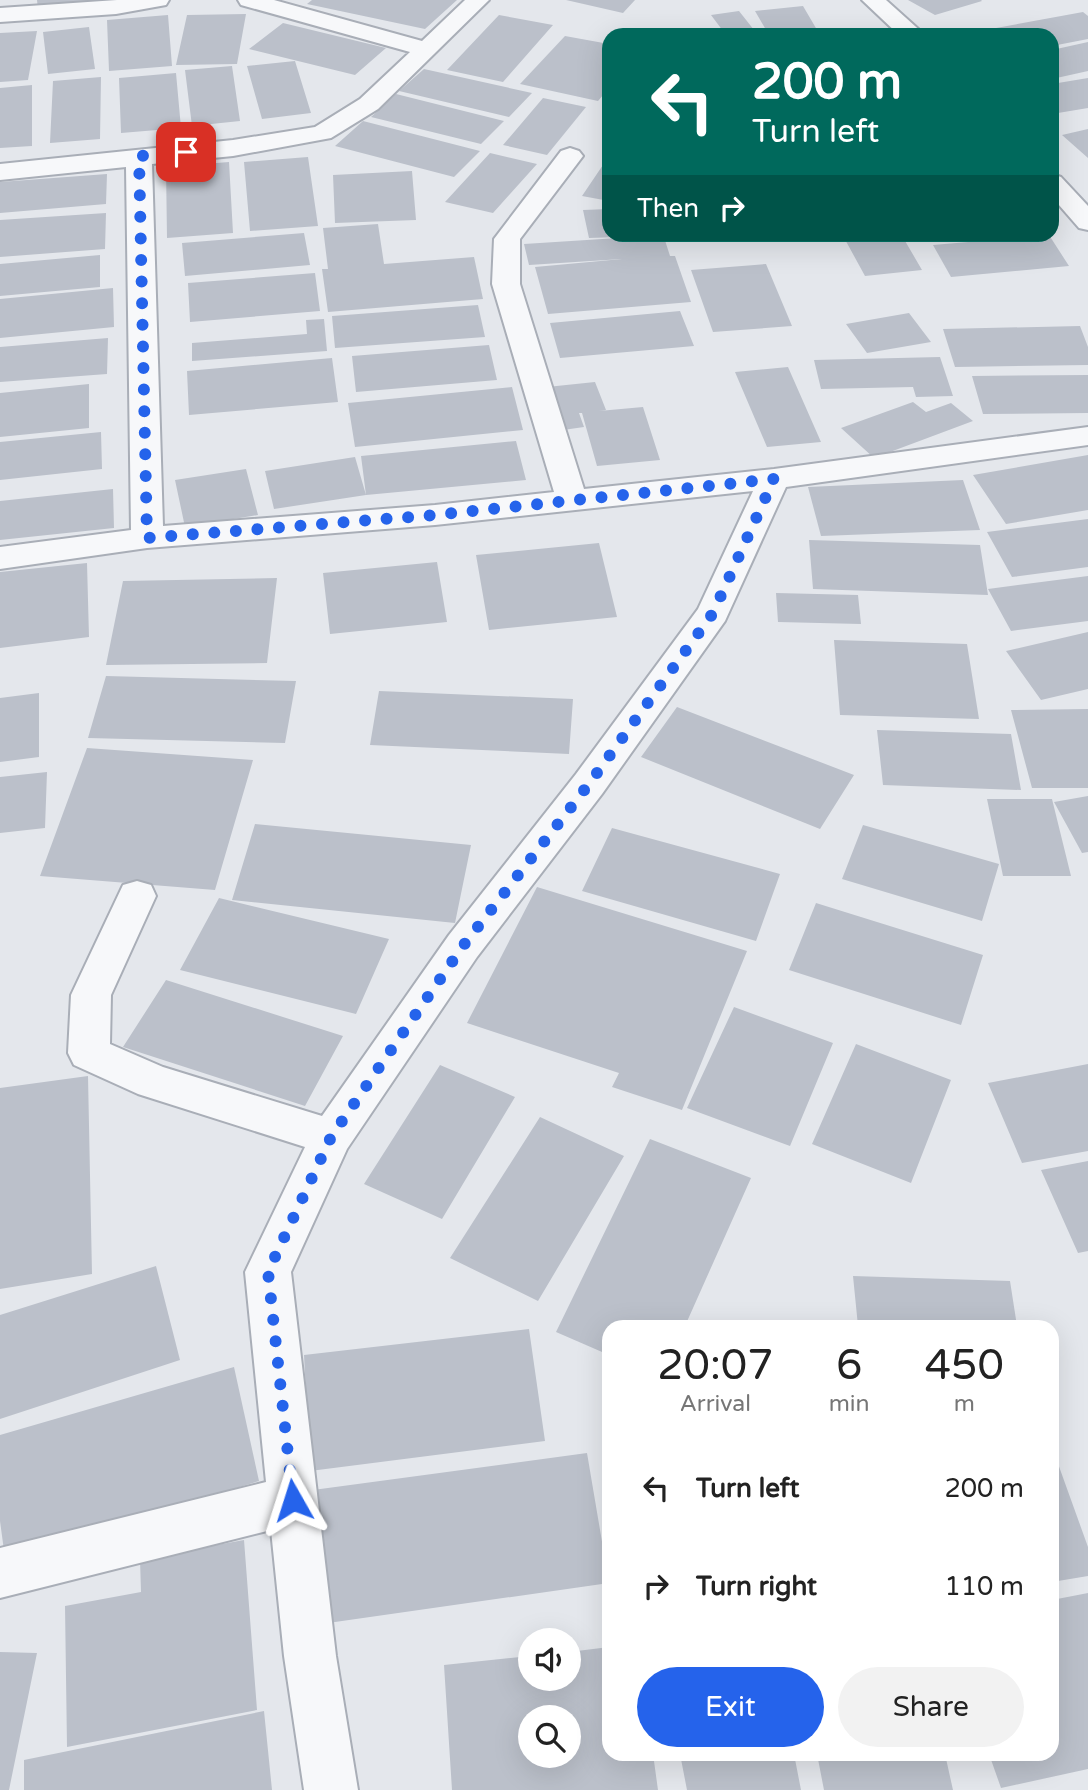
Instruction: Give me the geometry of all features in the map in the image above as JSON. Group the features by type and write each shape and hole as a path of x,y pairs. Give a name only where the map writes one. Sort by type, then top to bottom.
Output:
{"street":[{"path":"0,15 116,7 158,0"},
{"path":"249,0 426,49"},
{"path":"0,172 233,148 322,133 369,104 478,0"},
{"path":"873,0 905,28"},
{"path":"139,156 147,538"},
{"path":"570,156 507,239 506,284 572,500"},
{"path":"1059,190 1088,222"},
{"path":"0,558 147,538 435,515 774,479 1088,436"},
{"path":"331,1790 310,1656 268,1272 331,1137 463,946 589,784 713,613 774,479"},
{"path":"137,896 90,995 89,1052 153,1082 331,1137"},
{"path":"0,1573 293,1500"}],"building":[{"path":"37,0 108,0 108,2 38,9"},
{"path":"312,0 457,0 425,29 307,4"},
{"path":"566,0 635,0 623,13"},
{"path":"908,0 981,0 982,1 935,15"},
{"path":"803,6 816,28 765,28 755,11"},
{"path":"739,11 752,28 721,28 711,15"},
{"path":"1083,12 1088,16 1088,39 1059,45 1059,28 996,28"},
{"path":"246,14 237,64 176,65 187,15"},
{"path":"168,15 172,66 109,71 107,20"},
{"path":"499,15 553,25 503,82 447,70"},
{"path":"283,23 386,48 355,75 249,49"},
{"path":"89,27 95,69 48,74 43,32"},
{"path":"37,31 28,80 0,82 0,33"},
{"path":"565,36 602,43 602,96 598,101 520,84"},
{"path":"1088,42 1088,71 1059,77 1059,48"},
{"path":"295,61 311,113 262,119 247,66"},
{"path":"232,66 240,121 192,126 185,70"},
{"path":"424,69 532,93 509,117 399,91"},
{"path":"176,73 181,128 121,133 119,78"},
{"path":"101,77 100,139 50,143 53,81"},
{"path":"1088,78 1088,108 1059,113 1059,83"},
{"path":"32,85 32,146 0,148 0,88"},
{"path":"396,94 504,121 481,144 371,117"},
{"path":"543,98 586,107 547,155 503,145"},
{"path":"363,121 480,151 454,177 335,146"},
{"path":"1088,129 1088,158 1062,135"},
{"path":"490,153 537,164 493,213 445,202"},
{"path":"308,157 318,226 250,231 244,162"},
{"path":"229,162 233,233 167,238 166,167"},
{"path":"602,166 602,200 582,196"},
{"path":"412,171 416,220 335,223 333,175"},
{"path":"107,174 106,204 0,213 0,182"},
{"path":"602,209 602,238 589,238 583,210"},
{"path":"106,213 105,249 0,257 0,220"},
{"path":"378,224 384,264 474,257 483,299 328,312 322,269 328,269 323,228"},
{"path":"304,233 310,265 185,276 182,243"},
{"path":"602,239 602,242 666,242 670,256 675,256 691,302 548,314 535,267 622,259 529,265 524,244"},
{"path":"846,242 906,242 922,270 865,276"},
{"path":"968,242 1054,242 1069,266 951,277 933,245"},
{"path":"100,255 100,287 0,296 0,264"},
{"path":"766,264 792,326 713,332 691,270"},
{"path":"315,273 320,311 190,322 188,283"},
{"path":"113,288 114,327 0,338 0,299"},
{"path":"478,305 485,337 335,348 332,316"},
{"path":"680,311 694,346 560,358 550,323"},
{"path":"909,313 931,342 867,353 846,324"},
{"path":"324,319 327,351 192,361 192,343 307,334 306,320"},
{"path":"1080,326 1088,347 1088,365 955,367 943,329"},
{"path":"108,338 107,374 0,382 0,347"},
{"path":"489,345 497,380 356,392 352,356"},
{"path":"940,357 953,396 916,397 913,387 821,389 814,360"},
{"path":"332,358 338,402 189,415 187,371"},
{"path":"788,367 821,442 767,447 735,372"},
{"path":"1088,375 1088,413 983,414 972,376"},
{"path":"595,382 606,410 599,411 643,407 660,460 597,466 582,413 579,413 584,427 563,430 547,387"},
{"path":"89,384 89,428 0,437 0,393"},
{"path":"512,387 523,430 355,447 348,403"},
{"path":"913,402 926,412 951,403 973,421 874,458 841,428"},
{"path":"101,432 102,469 0,480 0,442"},
{"path":"516,441 526,480 366,495 361,456"},
{"path":"1088,455 1088,510 1006,524 973,475"},
{"path":"355,457 366,495 274,509 265,471"},
{"path":"246,469 258,515 185,527 175,480"},
{"path":"963,480 980,530 821,536 808,487"},
{"path":"113,489 114,528 0,540 0,501"},
{"path":"1088,519 1088,567 1012,577 987,532"},
{"path":"809,540 980,545 988,595 813,589"},
{"path":"599,543 617,617 489,630 476,555"},
{"path":"437,562 447,622 330,634 323,573"},
{"path":"87,563 89,637 0,648 0,572"},
{"path":"1088,576 1088,621 1011,631 988,589"},
{"path":"277,578 267,663 106,665 123,581"},
{"path":"776,593 858,595 861,624 778,622"},
{"path":"1088,632 1088,689 1041,700 1006,651"},
{"path":"834,640 967,644 979,719 840,715"},
{"path":"106,676 296,681 285,743 88,738"},
{"path":"379,691 573,699 569,754 370,745"},
{"path":"39,693 39,757 0,762 0,698"},
{"path":"677,707 854,775 820,829 641,757"},
{"path":"1088,709 1088,788 1032,788 1011,710"},
{"path":"877,730 1011,734 1021,790 883,785"},
{"path":"87,748 253,760 215,890 40,876"},
{"path":"47,772 45,828 0,833 0,777"},
{"path":"1088,796 1088,852 1082,853 1054,802"},
{"path":"987,799 1052,799 1071,876 1003,876"},
{"path":"255,824 471,845 455,923 232,900"},
{"path":"863,825 999,864 982,921 842,879"},
{"path":"612,828 780,874 756,941 582,891"},
{"path":"537,887 747,951 682,1110 612,1087 619,1073 467,1023"},
{"path":"219,898 389,939 356,1014 180,970"},
{"path":"816,903 983,955 961,1025 789,970"},
{"path":"166,980 343,1036 305,1106 123,1047"},
{"path":"734,1007 833,1043 790,1146 687,1108"},
{"path":"856,1044 951,1080 911,1183 812,1144"},
{"path":"1088,1064 1088,1151 1022,1163 988,1083"},
{"path":"440,1065 515,1097 442,1219 364,1184"},
{"path":"88,1076 92,1274 0,1289 0,1088"},
{"path":"540,1117 624,1156 538,1301 450,1258"},
{"path":"650,1139 751,1178 688,1320 602,1320 602,1352 556,1332"},
{"path":"1088,1161 1088,1251 1078,1253 1041,1170"},
{"path":"156,1266 180,1360 0,1419 0,1315"},
{"path":"853,1276 1010,1281 1016,1320 857,1320"},
{"path":"529,1329 545,1441 310,1471 304,1355"},
{"path":"234,1367 259,1481 5,1558 0,1521 0,1435"},
{"path":"587,1453 602,1542 602,1584 321,1624 313,1490"},
{"path":"1059,1466 1088,1547 1088,1576 1059,1581"},
{"path":"244,1540 257,1710 67,1747 65,1606 141,1592 140,1559"},
{"path":"1088,1593 1088,1769 1001,1788 991,1761 1059,1761 1059,1599"},
{"path":"602,1648 602,1761 654,1761 658,1790 452,1790 444,1665 518,1657 518,1691 581,1691 581,1650"},
{"path":"0,1652 37,1653 9,1790 0,1790"},
{"path":"264,1711 272,1790 24,1790 24,1760"},
{"path":"681,1761 795,1761 801,1790 687,1790"},
{"path":"818,1761 947,1761 953,1790 824,1790"}],"route":[{"path":"186,152 139,156 147,538 435,515 774,479 713,613 589,784 463,946 331,1137 268,1272 293,1500"}]}
